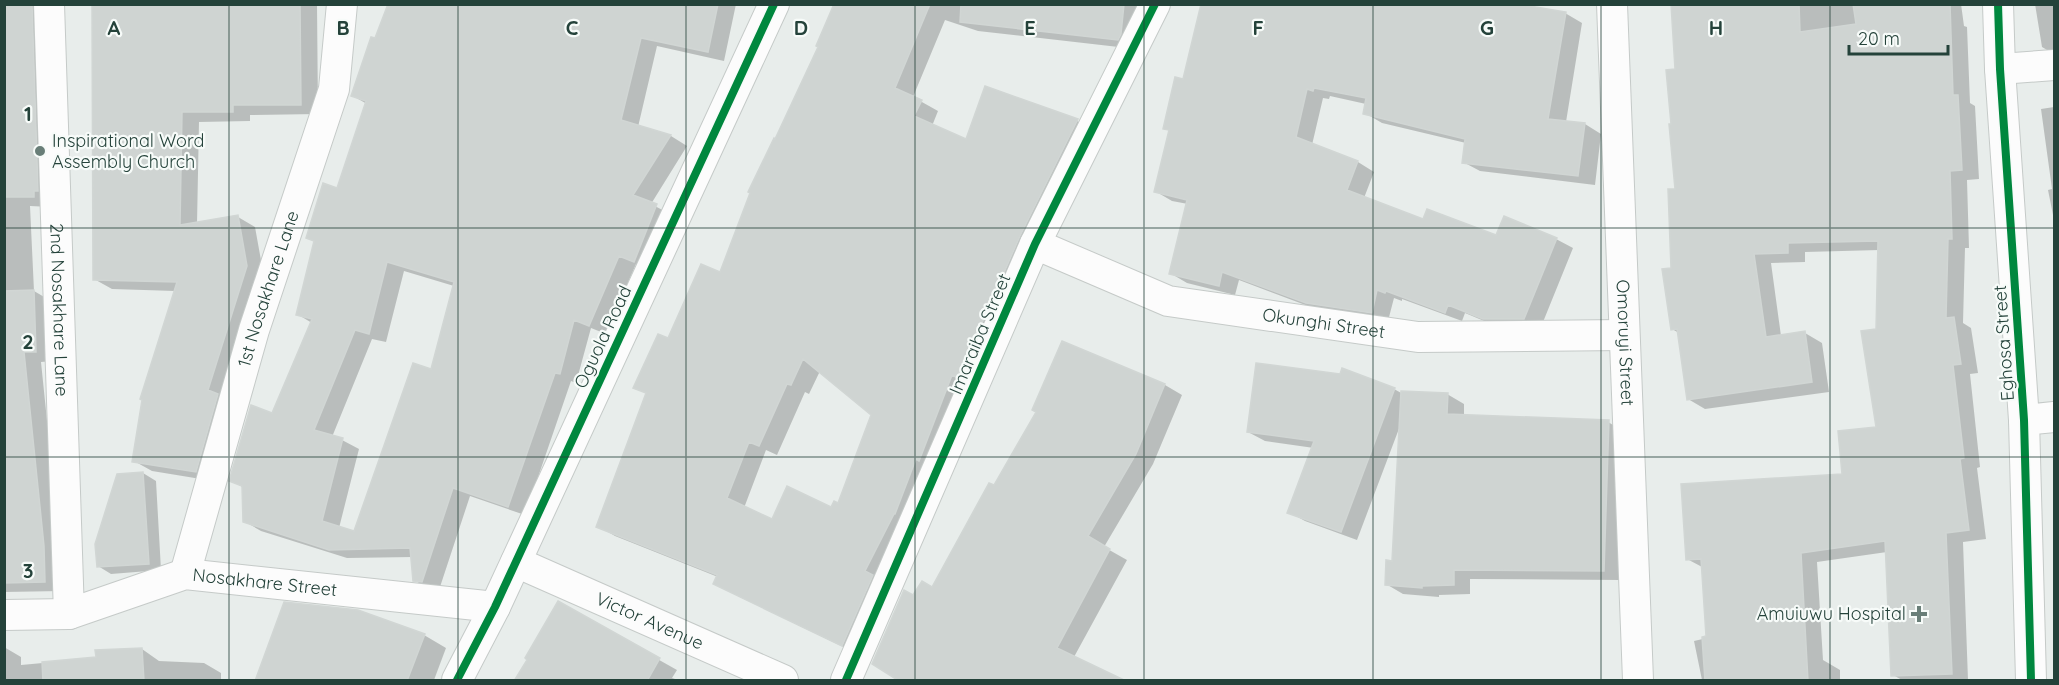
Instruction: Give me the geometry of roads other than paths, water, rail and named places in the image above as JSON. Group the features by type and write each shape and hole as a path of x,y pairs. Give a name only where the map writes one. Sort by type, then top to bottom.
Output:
{"street":[{"name":"2nd Nosakhare Lane","path":"49,4 69,614"},
{"name":"1st Nosakhare Lane","path":"185,573 254,330 334,88 342,4"},
{"name":"Oguola Road","path":"457,681 495,608 774,4"},
{"name":"Imaraiba Street","path":"846,681 1035,244 1155,4"},
{"name":"Omoruyi Street","path":"1612,4 1638,681"},
{"name":"Eghosa Street","path":"1998,4 2000,69 2024,420 2031,681"},
{"path":"2000,69 2055,65"},
{"name":"Okunghi Street","path":"1035,244 1168,301 1418,337 1624,335"},
{"path":"2024,420 2055,417"},
{"name":"Victor Avenue","path":"516,562 783,681"},
{"name":"Nosakhare Street","path":"4,615 69,614 185,573 495,608"}],"place":[{"name":"Inspirational Word Assembly Church","path":"40,151"},
{"name":"Amuiuwu Hospital","path":"1919,614"}]}
